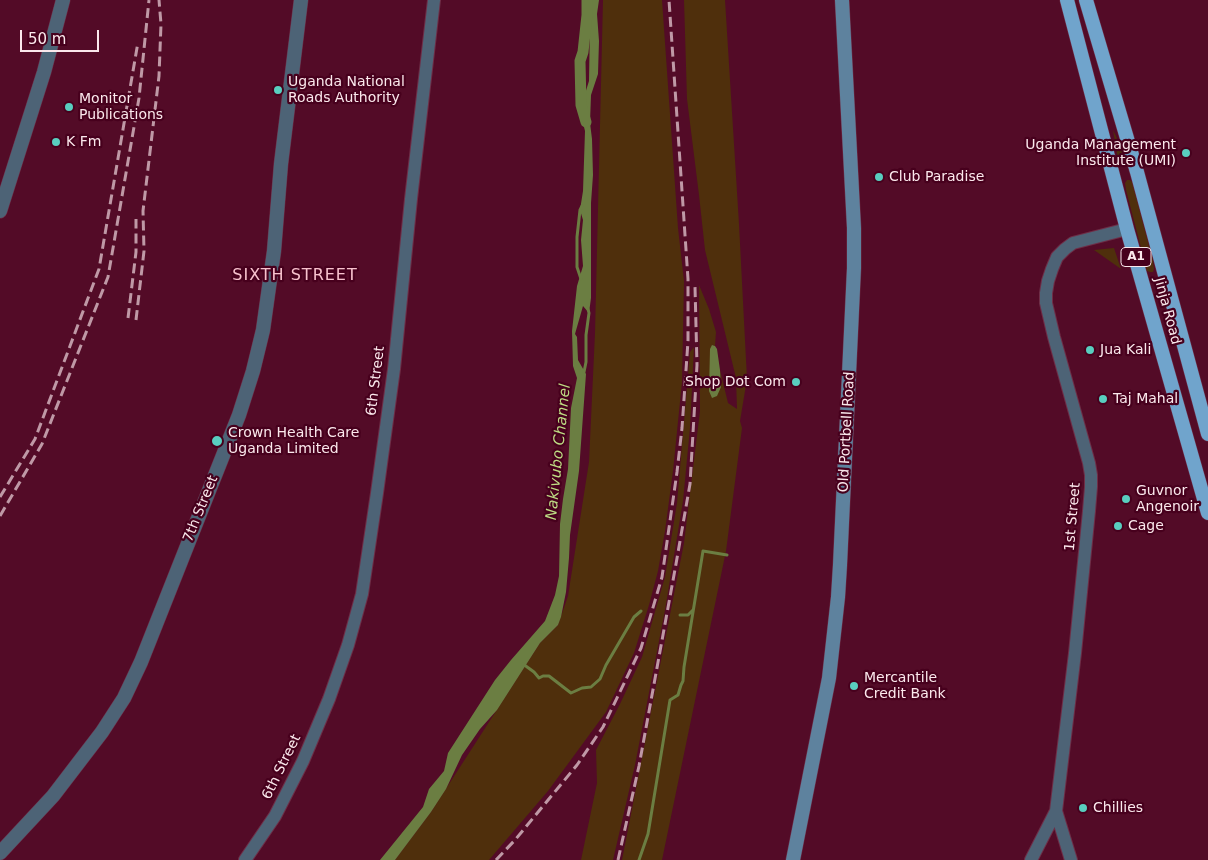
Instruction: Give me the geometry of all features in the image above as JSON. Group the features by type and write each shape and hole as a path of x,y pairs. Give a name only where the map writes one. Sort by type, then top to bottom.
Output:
{"highway":[{"name":"Jinja Road","path":"1067,0 1127,229 1208,513"},
{"name":"Jinja Road","path":"1086,0 1137,172 1208,434"},
{"path":"1114,180 1121,171 1132,170 1137,172"},
{"path":"1141,277 1152,278 1164,269"}],"main road":[{"name":"Old Portbell Road","path":"793,860 829,678 840,565 854,268 854,228 842,0"}],"street":[{"path":"0,211 44,72 63,0"},
{"name":"7th Street","path":"0,852 53,796 102,732 124,698 141,662 239,415 253,371 263,330 274,251 281,164 301,0"},
{"name":"6th Street","path":"246,860 275,816 303,761 329,699 348,646 362,594 394,369 434,0"},
{"name":"1st Street","path":"1071,860 1056,811 1075,653 1091,487 1089,463 1054,337 1046,303 1046,293 1057,257 1065,249 1073,244 1127,229"},
{"path":"1031,860 1056,811"}],"shaded area":[{"path":"586,0 588,0 588,10 590,0 599,0 597,14 599,41 598,74 591,95 590,123 593,175 591,203 591,298 589,313 583,306 575,334 577,337 578,360 586,374 579,471 570,535 566,592 561,617 558,625 540,643 497,710 480,729 462,755 446,789 431,812 395,860 380,860 423,807 429,789 444,771 448,753 495,680 545,621 555,595 559,576 560,524 568,469 571,408 577,378 573,366 572,331 577,286 583,266 581,240 583,220 580,210 583,191 585,131 581,115 589,81 590,21 587,15"},
{"path":"603,0 662,0 678,228 684,281 682,382 673,471 658,571 634,653 606,712 548,791 489,860 395,860 431,812 540,643 558,625 568,596 589,462 595,333"},
{"path":"684,0 725,0 747,379 740,421 742,428 726,551 662,860 622,860 684,543 700,411 699,285 716,332 715,346 712,345 721,387 720,370 728,403 737,409 736,378 705,250 687,99"},
{"path":"1113,130 1123,151 1125,162 1121,166 1119,166"},
{"path":"1127,180 1132,182 1153,261 1153,272 1147,271 1126,190 1125,183"},
{"path":"1114,248 1121,269 1094,250"},
{"path":"712,345 717,349 721,387 717,396 712,398 709,391 710,349"},
{"path":"694,347 690,428 683,501 665,610 635,765 613,860 581,860 597,783 596,750 642,657 665,577 677,503 690,352"}],"waterway":[{"name":"Nakivubo Channel","path":"586,122 581,105 580,61 583,52 587,0"},
{"path":"581,279 577,267 577,237 582,206"},
{"path":"584,372 588,309"},
{"path":"639,860 648,834 670,700 678,695 683,681 703,551 727,555"},
{"path":"680,615 688,615 693,610"},
{"path":"523,664 539,678 549,676 571,693 582,688 591,687 600,679 634,617 641,611"}],"railway":[{"path":"0,516 42,444 108,277 139,98 149,0"},
{"path":"136,320 144,251 143,211 159,76 161,24 159,0"},
{"path":"496,860 577,765 603,727 641,648 662,577 682,428 688,341 688,279 669,0"},
{"path":"0,497 35,439 99,269 138,42"},
{"path":"128,318 136,252 136,219"},
{"path":"618,860 639,766 690,484 697,365 695,287"}],"place":[{"name":"Uganda National Roads Authority","path":"278,90"},
{"name":"Monitor Publications","path":"69,107"},
{"name":"K Fm","path":"56,142"},
{"name":"Uganda Management Institute (UMI)","path":"1186,153"},
{"name":"Club Paradise","path":"879,177"},
{"name":"Jua Kali","path":"1090,350"},
{"name":"Shop Dot Com","path":"796,382"},
{"name":"Taj Mahal","path":"1103,399"},
{"name":"Crown Health Care Uganda Limited","path":"217,441"},
{"name":"Guvnor Angenoir","path":"1126,499"},
{"name":"Cage","path":"1118,526"},
{"name":"Mercantile Credit Bank","path":"854,686"},
{"name":"Chillies","path":"1083,808"}],"district":[{"name":"SIXTH STREET","path":"295,276"}]}
